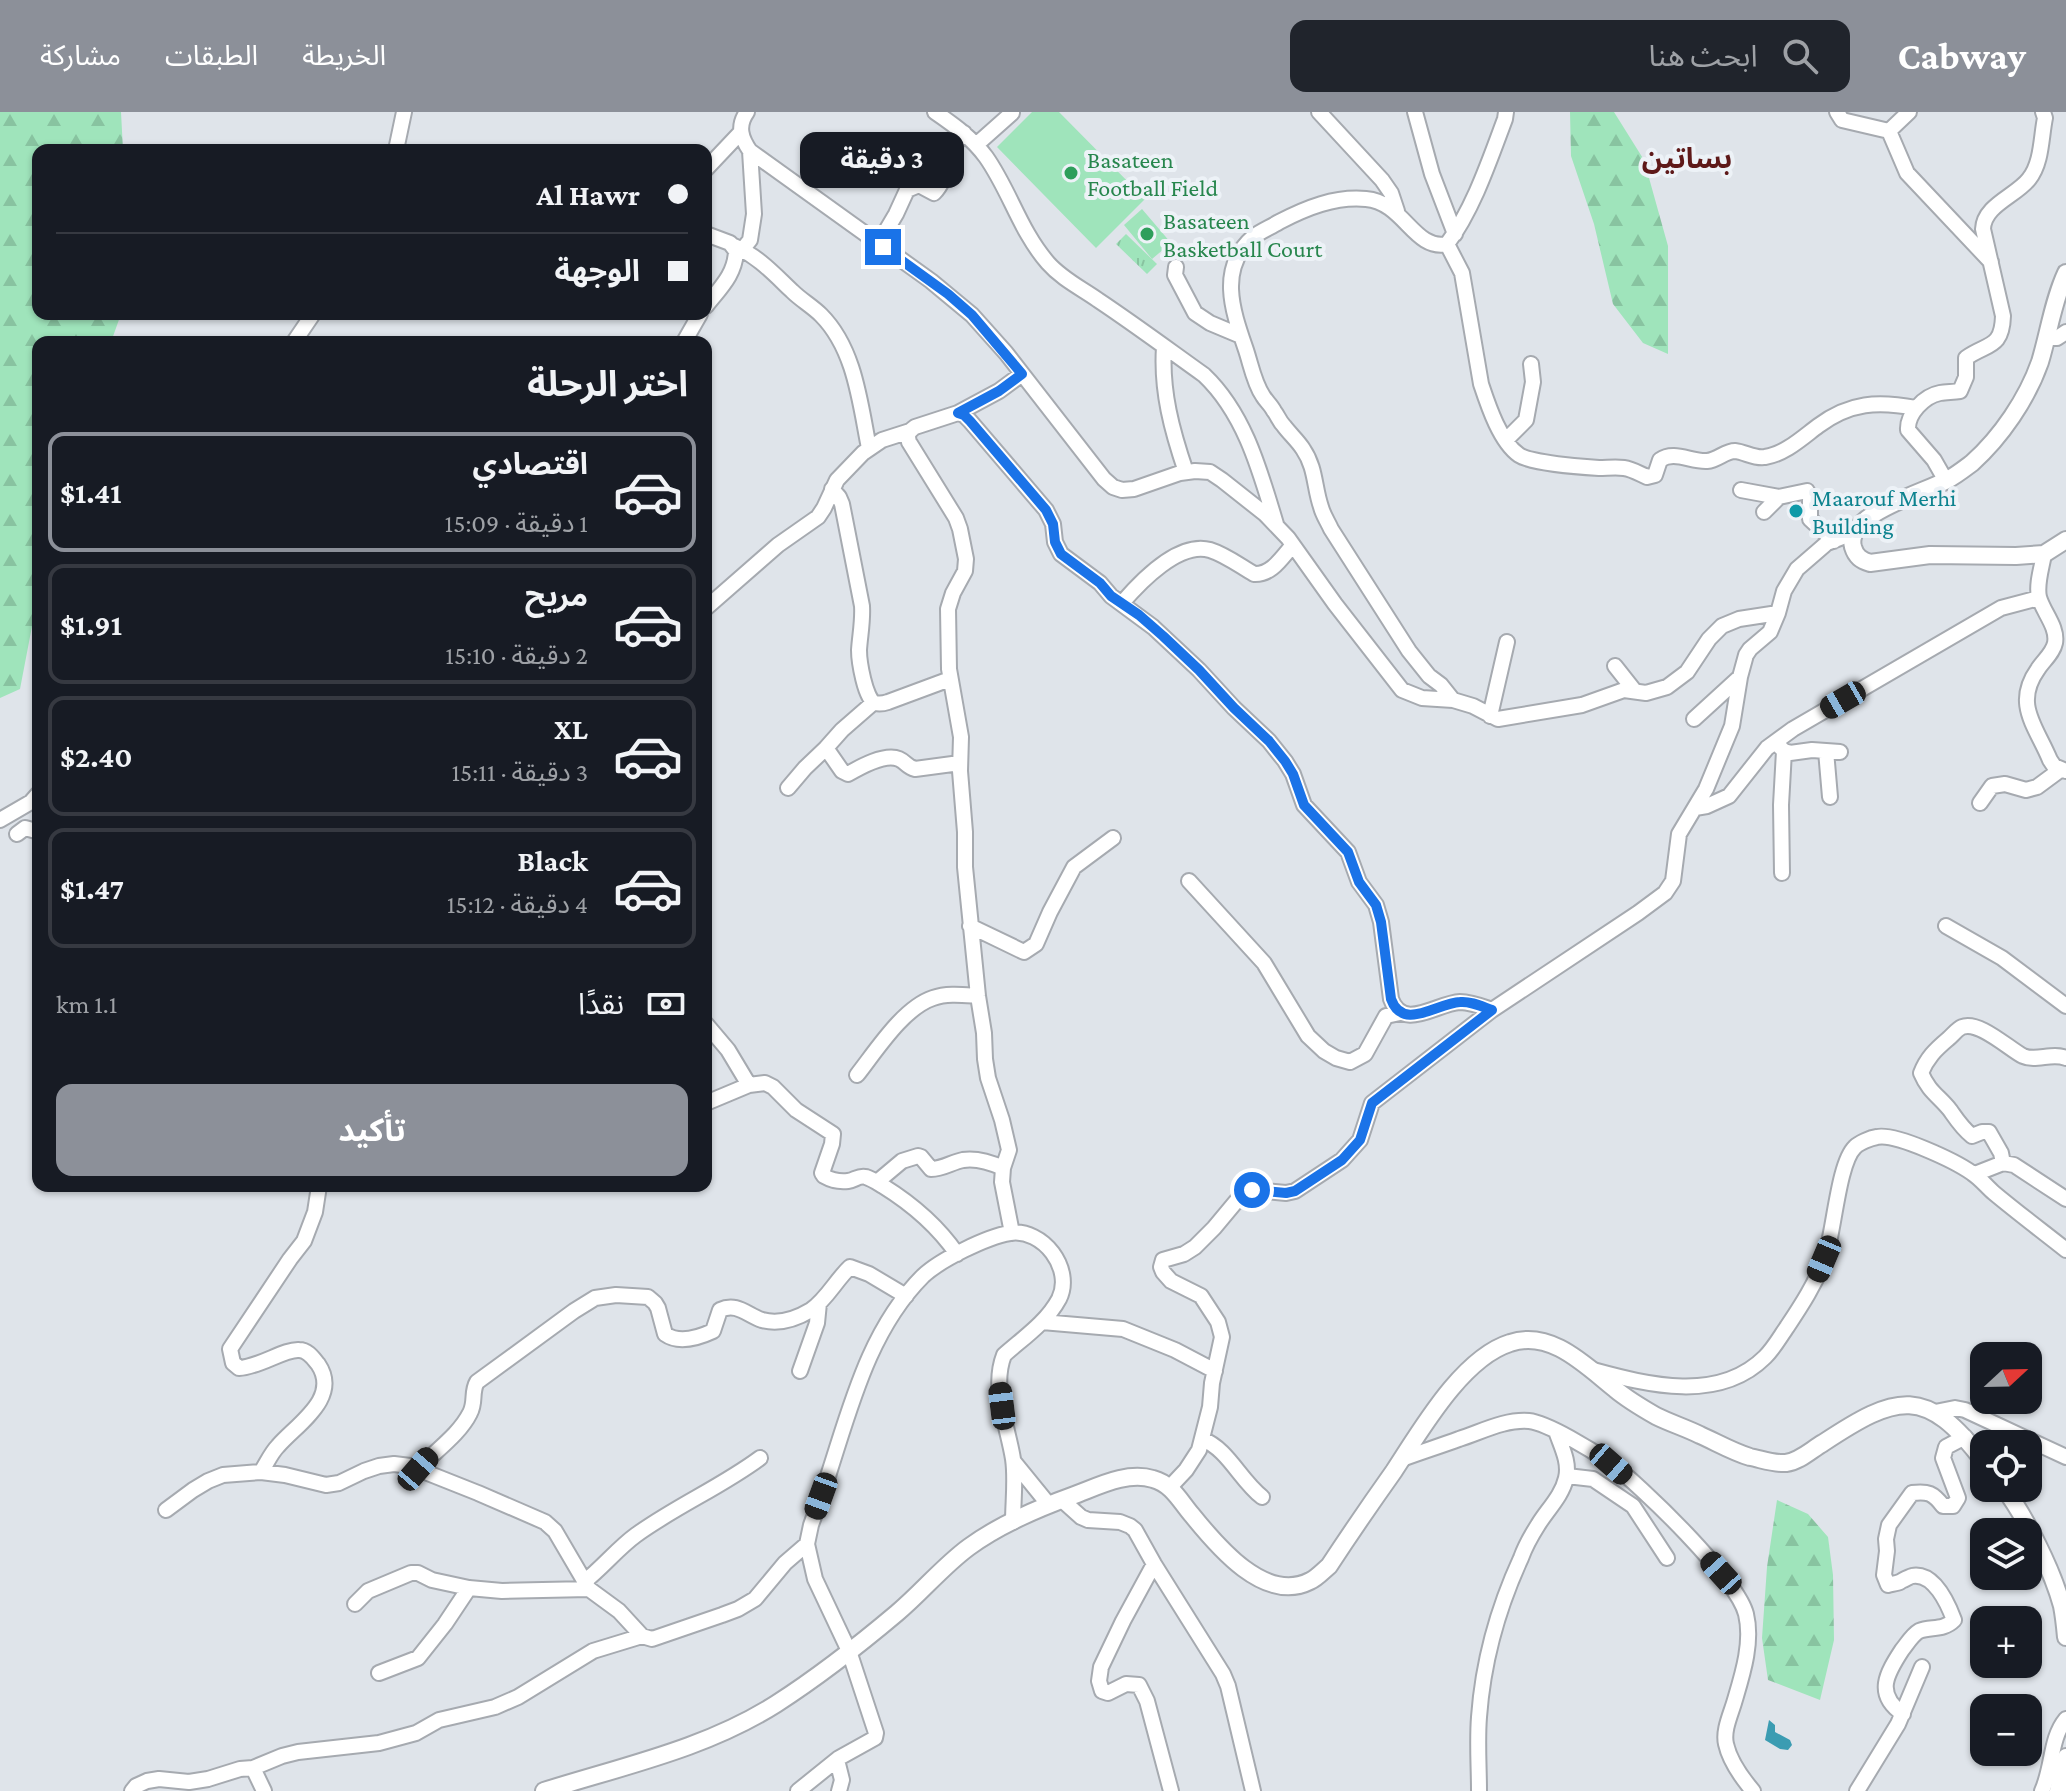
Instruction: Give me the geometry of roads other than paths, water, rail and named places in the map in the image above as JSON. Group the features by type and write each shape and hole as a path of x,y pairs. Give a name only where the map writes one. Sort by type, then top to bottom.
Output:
{"main road":[{"path":"2066,273 2033,377 1997,437 1970,464 1946,481 1863,521 1853,533 1852,543 1861,560 1870,563 1930,555 2044,554 2066,540"},
{"path":"544,1791 666,1755 775,1704 898,1612 969,1547 1055,1502 1123,1478 1152,1478 1170,1487 1212,1538 1246,1571 1271,1584 1298,1585 1310,1581 1329,1566 1439,1406 1466,1372 1495,1350 1525,1339 1562,1348 1618,1392 1657,1416 1746,1456 1788,1463 1852,1424 1886,1408 1903,1404 1920,1405 1935,1412 1970,1444"},
{"path":"2012,1502 2048,1568 2061,1605 2066,1637"},
{"path":"2058,1791 2066,1757"}],"street":[{"path":"396,144 404,112"},
{"path":"747,112 740,126 743,140 750,151 948,294 972,315 1113,487 1134,489 1186,472 1210,472 1252,503 1293,545 1402,690 1422,698 1453,700 1473,706 1498,719 1582,705 1615,692 1655,692 1677,682 1722,626 1739,619 1778,613"},
{"path":"935,112 976,145 995,171 1026,232 1052,267 1216,386 1235,412 1247,438 1276,526"},
{"path":"1319,112 1382,180 1391,193 1397,211"},
{"path":"1415,112 1462,273 1481,384 1492,416 1514,451 1528,459 1581,467 1623,468 1647,477 1655,475 1660,460 1669,456 1707,461 1733,451 1761,457 1777,453 1841,411 1853,407 1897,404 1916,408"},
{"path":"1453,700 1417,661 1331,529 1321,509 1313,468 1303,449 1262,394 1233,311 1230,283 1240,252 1251,239 1293,215 1324,202 1367,199 1384,203 1397,211 1427,242 1439,246 1451,239 1483,175 1506,112"},
{"path":"1837,112 1842,120 1889,131"},
{"path":"1889,131 1909,112"},
{"path":"1946,481 1934,460 1908,430 1908,422 1916,408 1935,394 1960,391 1966,377 1966,358 2000,337 2003,316 1983,222 2001,202 2029,180 2036,168 2045,118 2043,112"},
{"path":"976,145 1012,113"},
{"path":"1889,131 1907,173 1992,263"},
{"path":"712,163 741,132"},
{"path":"883,247 883,236 907,190 919,185 934,193 940,186 947,161 964,133"},
{"path":"712,299 728,281 736,251 750,240 754,214 750,151"},
{"path":"712,236 761,261 815,310 836,335 854,380 869,448"},
{"path":"1176,267 1175,275 1195,313 1241,336"},
{"path":"2046,338 2057,338 2066,332"},
{"path":"1164,347 1163,382 1171,425 1186,472"},
{"path":"1506,440 1526,420 1533,382 1531,364"},
{"path":"712,603 778,545 818,517 846,468 869,448 932,420 958,413 999,391 1022,374"},
{"path":"958,413 970,421 1046,510 1061,554 1153,627 1269,741 1289,767 1304,805 1348,852 1359,882 1379,912 1391,999 1396,1009 1405,1015 1415,1015 1464,1002 1492,1010"},
{"path":"910,431 909,442 956,518 963,544 965,571 948,609 950,679 961,737 961,792 970,926 988,1078 1009,1150 1003,1168 1005,1202 1012,1233"},
{"path":"832,489 839,497 845,515 862,606 861,669 873,703"},
{"path":"1741,490 1779,497 1807,491 1810,519 1834,541"},
{"path":"1764,512 1779,497"},
{"path":"1170,1487 1199,1450 1222,1337 1218,1322 1201,1296 1171,1281 1161,1267 1163,1260 1195,1247 1244,1192 1295,1191 1342,1160 1360,1140 1372,1103 1492,1010 1665,893 1673,881 1679,834 1716,768 1732,726 1740,677 1750,649 1770,632 1784,591 1797,569 1816,551 1853,533"},
{"path":"1122,603 1157,568 1190,550 1209,550 1261,575 1293,545"},
{"path":"2044,554 2039,598 2053,629 2055,644 2030,683 2026,700 2030,719 2050,760 2063,770"},
{"path":"1782,873 1780,746 1793,729 2001,608 2039,598"},
{"path":"1490,716 1507,642"},
{"path":"1615,666 1634,690"},
{"path":"1694,719 1740,677"},
{"path":"788,788 842,730 873,703 888,702 950,679"},
{"path":"1695,808 1729,796 1767,748 1780,746 1790,753 1812,750 1833,752 1830,797"},
{"path":"826,748 842,771 848,774 865,764 885,759 898,758 909,768 915,769 960,763"},
{"path":"1980,803 1992,786 2005,784 2026,790 2037,787 2063,770"},
{"path":"0,820 32,801"},
{"path":"17,834 25,828 32,830"},
{"path":"970,926 1024,952 1036,944 1074,867 1113,838"},
{"path":"1189,881 1264,963 1308,1036 1324,1051 1350,1062 1365,1054 1386,1016 1400,1013"},
{"path":"1946,926 2002,958 2066,1006"},
{"path":"857,1075 906,1016 921,1004 933,998 952,995 978,996"},
{"path":"2003,1163 1989,1132 1972,1136 1927,1087 1921,1073 1926,1061 1961,1027 1972,1026 2025,1057 2055,1055 2066,1058"},
{"path":"712,1031 728,1050 749,1085"},
{"path":"712,1100 749,1085 765,1083 773,1087 796,1110 833,1134 822,1173 824,1176 836,1181 862,1176 877,1182 930,1221 957,1254"},
{"path":"1592,1370 1636,1382 1691,1386 1736,1378 1753,1368 1767,1355 1818,1275 1829,1244 1847,1161 1854,1148 1876,1137 1898,1138 1962,1166 2066,1250"},
{"path":"877,1182 902,1161 918,1156 931,1169 965,1160 1003,1168"},
{"path":"1975,1174 2003,1163 2014,1165 2066,1199"},
{"path":"261,1472 275,1449 313,1411 320,1400 325,1380 317,1363 306,1351 289,1351 257,1366 239,1368 233,1363 230,1349 304,1241 319,1192"},
{"path":"798,1791 837,1760 875,1738 876,1733 849,1651 815,1579 807,1544 863,1371 885,1327 924,1276 957,1254 1012,1233 1027,1235 1041,1242 1055,1255 1062,1269 1063,1287 1058,1300 1042,1322 1004,1355 1002,1361 1000,1388 1004,1423 1014,1462 1013,1522"},
{"path":"418,1469 452,1436 472,1410 473,1388 477,1382 595,1298 616,1295 648,1297 658,1308 665,1334 682,1340 713,1331 720,1310 726,1307 740,1308 761,1319 783,1322 819,1303 850,1267 906,1296"},
{"path":"800,1371 817,1323 819,1303"},
{"path":"1042,1322 1123,1329 1175,1350 1215,1371"},
{"path":"1935,1412 1955,1408 1965,1410 2066,1457"},
{"path":"1402,1459 1502,1424 1530,1421 1556,1431 1611,1464 1655,1503 1721,1573 1746,1613 1747,1649 1725,1741 1735,1766 1753,1791"},
{"path":"1479,1791 1481,1700 1493,1633 1522,1554 1563,1488 1567,1476 1567,1465 1556,1431"},
{"path":"1903,1714 1892,1706 1885,1686 1890,1668 1916,1633 1948,1625 1954,1620 1937,1587 1922,1577 1912,1576 1888,1585 1884,1575 1889,1525 1912,1493 1926,1491 1943,1506 1953,1506 1958,1498 1943,1458 1946,1447 1965,1437"},
{"path":"1202,1439 1222,1452 1248,1485 1262,1497"},
{"path":"355,1604 368,1591 411,1573 469,1588 502,1591 587,1585 634,1537 760,1458"},
{"path":"1014,1462 1055,1502 1088,1520 1120,1522 1130,1526 1141,1539 1223,1674 1253,1791"},
{"path":"166,1510 208,1481 223,1475 261,1472 326,1485 339,1483 379,1466 394,1464 418,1469 545,1522 555,1531 587,1585 619,1611 642,1636 652,1639 738,1609 755,1599 785,1563 807,1544"},
{"path":"1567,1476 1593,1479 1633,1506 1667,1558"},
{"path":"1154,1564 1101,1667 1099,1681 1102,1691 1108,1693 1126,1684 1139,1685 1147,1701 1171,1791"},
{"path":"379,1673 418,1658 469,1588"},
{"path":"132,1791 147,1781 208,1779 298,1752 379,1743 416,1733 439,1720 495,1707 518,1697 593,1651 642,1636"},
{"path":"1857,1791 1903,1714 1922,1667"},
{"path":"2042,1791 2050,1771 2056,1737 2066,1719"},
{"path":"837,1760 842,1780 839,1791"},
{"path":"253,1768 264,1791"}],"water":[{"path":"1769,1720 1775,1725 1775,1732 1790,1740 1792,1745 1788,1750 1765,1740"}],"place":[{"name":"Basateen Football Field","path":"1071,173"},
{"name":"Basateen Basketball Court","path":"1147,234"},
{"name":"Maarouf Merhi Building","path":"1796,511"}],"district":[{"name":"بساتين","path":"1687,158"}]}
